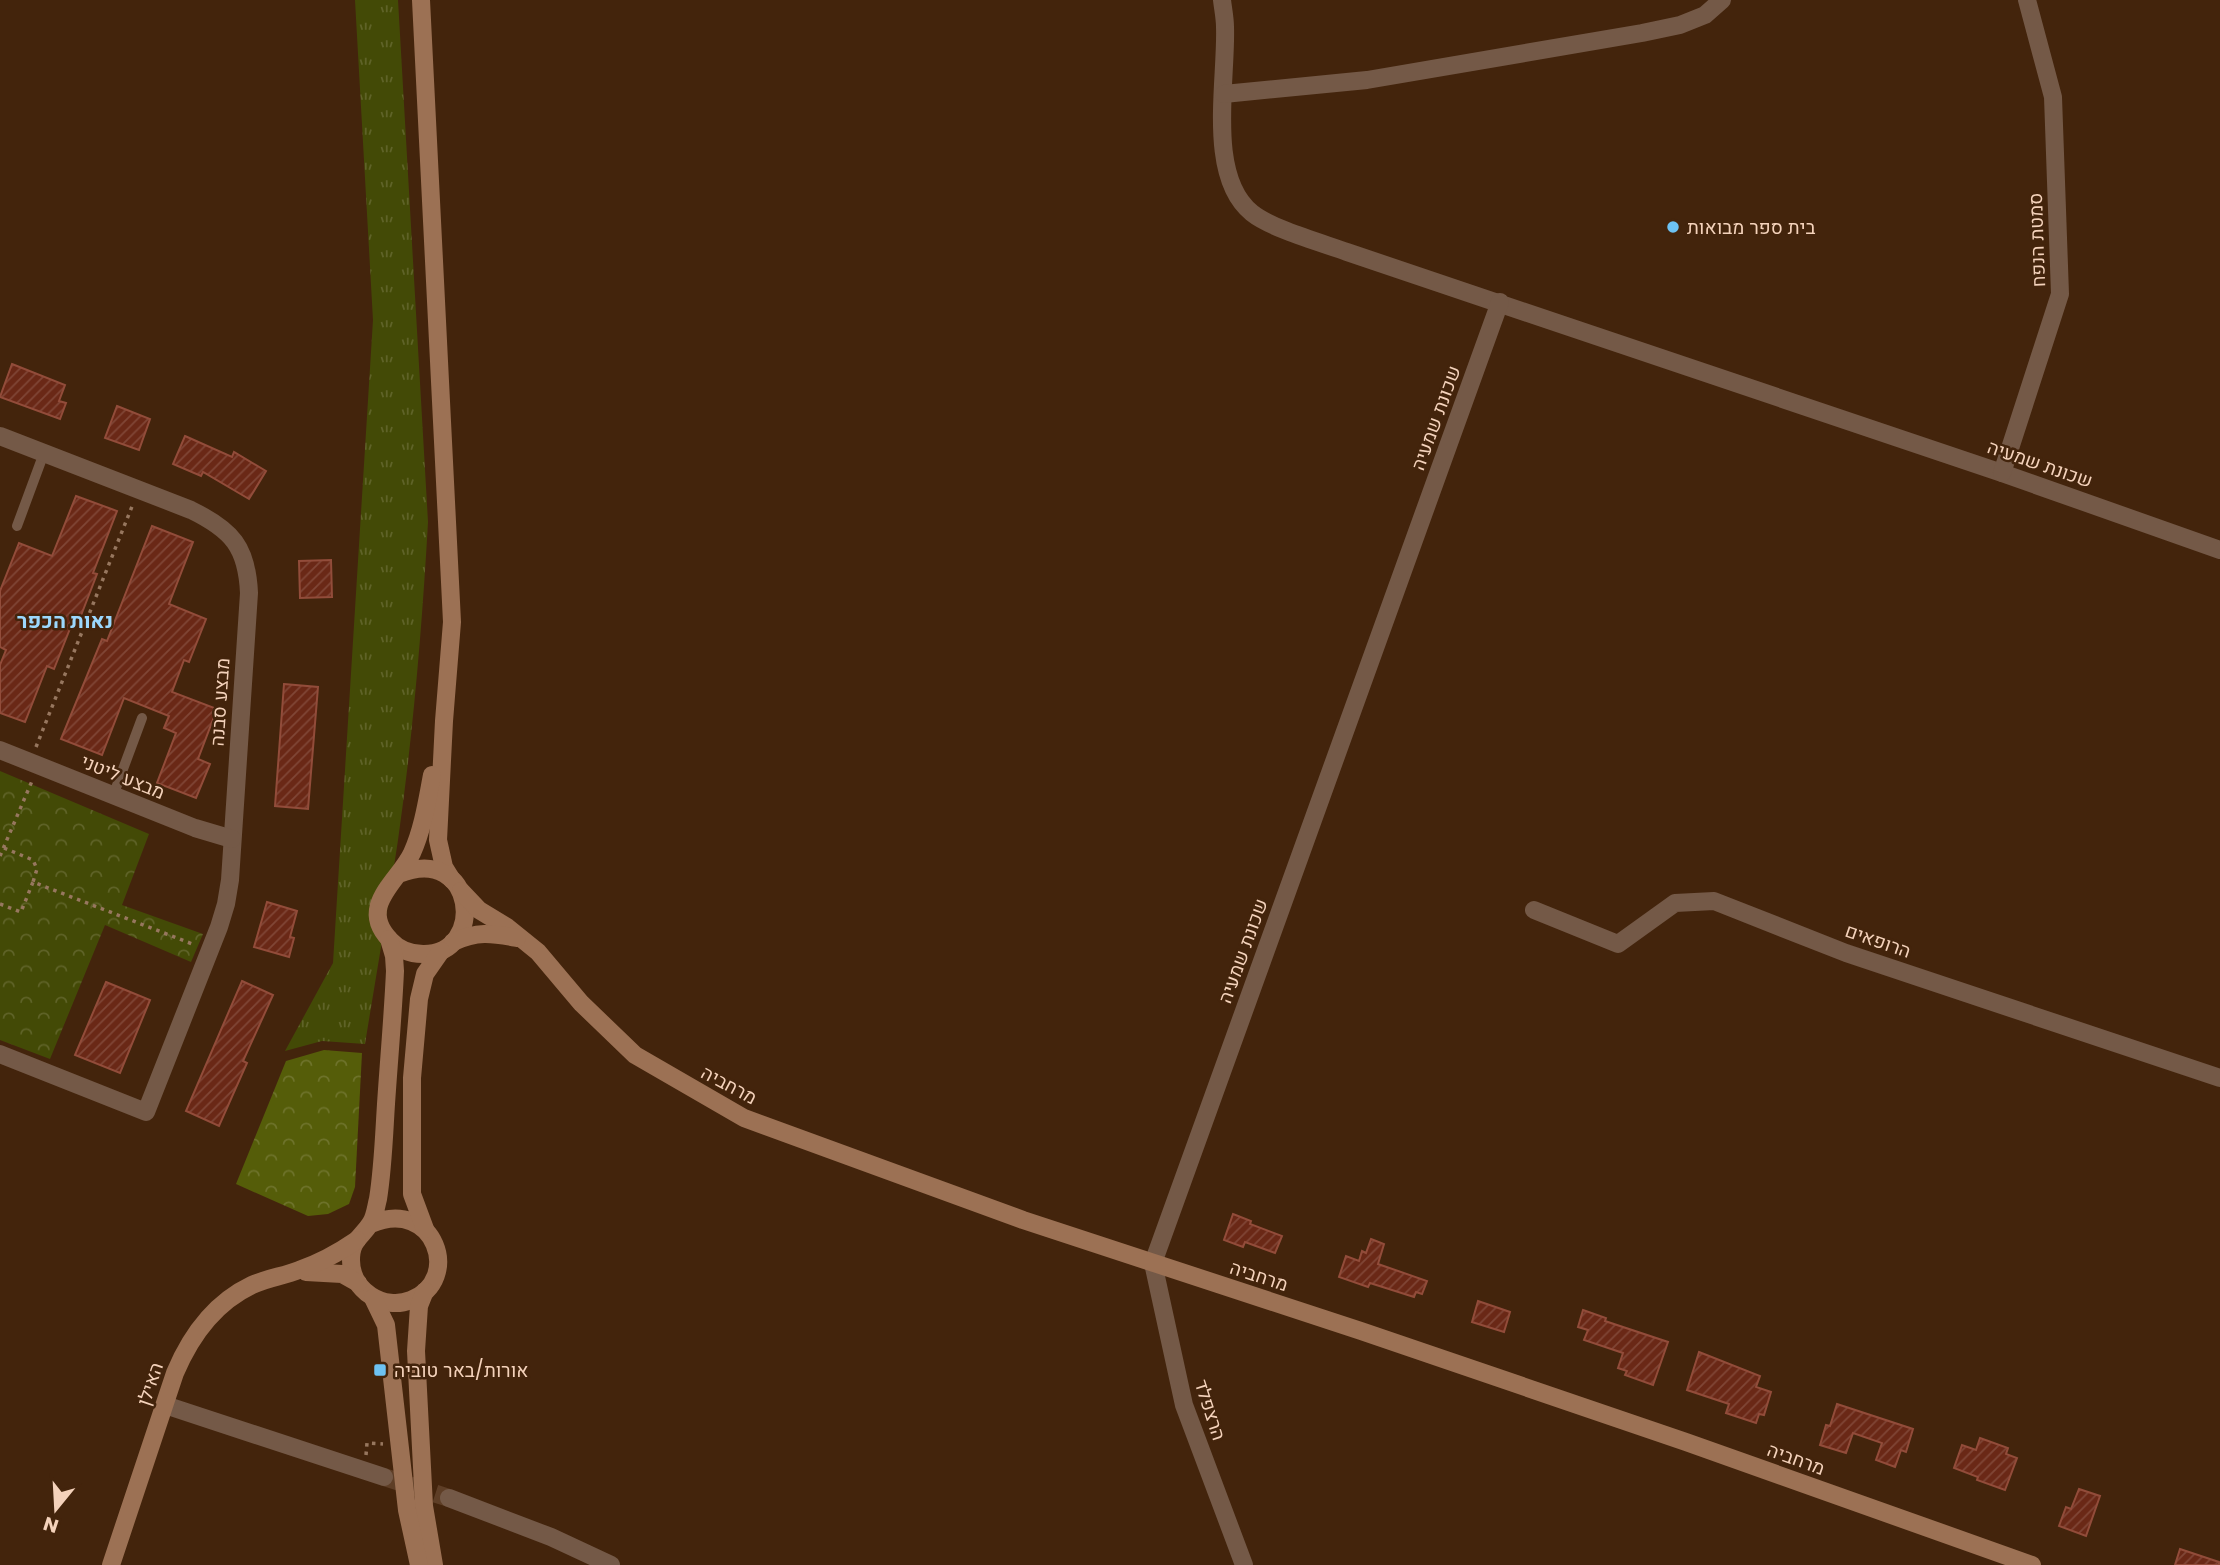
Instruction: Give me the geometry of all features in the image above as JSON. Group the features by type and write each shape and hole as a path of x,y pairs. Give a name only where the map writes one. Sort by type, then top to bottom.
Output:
{"main road":[{"path":"422,0 452,622 438,839 444,867 465,904 461,931 425,974 419,999 412,1078 412,1194 425,1229 438,1253 438,1267 419,1306 416,1351 424,1506 434,1565"},
{"path":"371,1224 380,1187 383,1157 393,1003 394,956 381,927 379,905 388,884 399,874 412,853 420,830 444,721"},
{"path":"399,874 412,869 427,868 440,872 456,885"},
{"name":"מרחביה","path":"456,885 479,910 538,951 581,1003 635,1055 744,1118 1023,1220 1686,1442 2032,1565"},
{"path":"388,939 400,949 414,954 428,954 471,934 484,933 524,939"},
{"path":"425,1229 400,1217 385,1218 371,1224 356,1240 351,1261 358,1283 373,1298 386,1303 400,1303 425,1292"},
{"name":"האילן","path":"111,1565 184,1352 208,1316 250,1286 321,1262 356,1240"},
{"name":"האילן","path":"295,1272 342,1273 358,1283"},
{"path":"373,1298 386,1325 407,1510 419,1565"}],"street":[{"path":"1222,0 1225,25 1223,147 1227,175 1238,199 1254,214 1291,232 1500,302"},
{"path":"1224,94 1367,80 1642,33 1680,25 1705,15 1722,0"},
{"name":"סמטת הנפח","path":"2002,473 2060,294 2053,97 2026,0"},
{"name":"שכונת שמעיה","path":"1153,1263 1500,302 2220,550"},
{"name":"מבצע סבנה","path":"0,436 191,510 220,526 232,538 248,569 249,593 230,880 226,904 146,1112 0,1054"},
{"name":"מבצע ליטני","path":"0,750 195,828 232,839"},
{"name":"הרופאים","path":"1534,910 1618,944 1675,903 1714,901 1846,953 2220,1078"},
{"name":"הרצפלד","path":"1153,1263 1184,1405 1244,1565"},
{"path":"165,1405 384,1477"},
{"path":"449,1498 551,1537 611,1565"}],"lane":[{"path":"17,526 44,453"},
{"path":"113,796 142,718"}],"path":[{"path":"0,856 139,490"},
{"path":"0,904 21,912 37,869 33,860 3,848"},
{"path":"33,882 210,951"},
{"path":"365,1471 367,1443 399,1444"}],"green space":[{"path":"355,0 398,0 428,522 426,562 403,801 365,1044 322,1041 285,1051 333,963 373,320"},
{"path":"0,771 149,834 122,905 203,934 191,962 105,925 50,1059 0,1040"},
{"path":"324,1050 362,1053 355,1187 349,1204 328,1214 308,1216 236,1184 286,1061"}],"building":[{"path":"12,364 65,385 59,401 66,403 60,419 0,397"},
{"path":"117,406 150,419 139,450 105,438"},
{"path":"185,436 232,457 234,452 266,471 249,499 203,472 201,476 173,464"},
{"path":"76,496 117,511 93,573 97,574 80,618 75,616 54,669 47,666 25,722 0,713 0,665 6,650 0,647 0,591 19,543 52,556"},
{"path":"152,526 193,542 169,604 206,619 189,662 184,660 172,692 217,709 198,759 210,764 196,798 157,783 176,733 164,728 169,716 124,698 102,755 61,739 102,639 107,641"},
{"path":"331,560 332,597 300,598 299,561"},
{"path":"284,684 318,687 308,809 275,806"},
{"path":"267,902 297,911 290,937 294,938 289,957 254,947"},
{"path":"242,981 273,995 243,1061 247,1063 219,1126 186,1111"},
{"path":"106,982 150,1000 120,1073 75,1055"},
{"path":"1233,1214 1251,1221 1250,1224 1282,1236 1275,1253 1245,1242 1243,1247 1224,1240"},
{"path":"1371,1239 1384,1244 1378,1264 1427,1281 1422,1294 1416,1292 1414,1297 1370,1283 1368,1287 1339,1277 1346,1256 1359,1261 1362,1251 1366,1253"},
{"path":"1478,1301 1510,1312 1504,1332 1472,1322"},
{"path":"1583,1310 1606,1318 1605,1321 1668,1342 1653,1385 1625,1375 1627,1371 1618,1368 1623,1353 1584,1340 1588,1330 1578,1327"},
{"path":"1699,1352 1760,1376 1756,1387 1771,1392 1764,1415 1759,1414 1756,1423 1726,1413 1729,1404 1687,1390"},
{"path":"1837,1404 1913,1429 1906,1452 1901,1450 1895,1467 1876,1460 1882,1443 1853,1433 1846,1453 1820,1445 1826,1425 1830,1426"},
{"path":"1980,1438 2008,1448 2006,1454 2017,1458 2005,1490 1954,1468 1962,1445 1976,1450"},
{"path":"2079,1489 2100,1496 2086,1536 2059,1526 2066,1507 2071,1509"},
{"path":"2180,1549 2219,1562 2219,1565 2175,1565"}],"tunnel":[{"path":"384,1477 449,1498"}],"place":[{"name":"בית ספר מבואות","path":"1673,227"},
{"name":"אורות/באר טוביה","path":"380,1370"}],"district":[{"name":"נאות הכפר","path":"65,620"}]}
